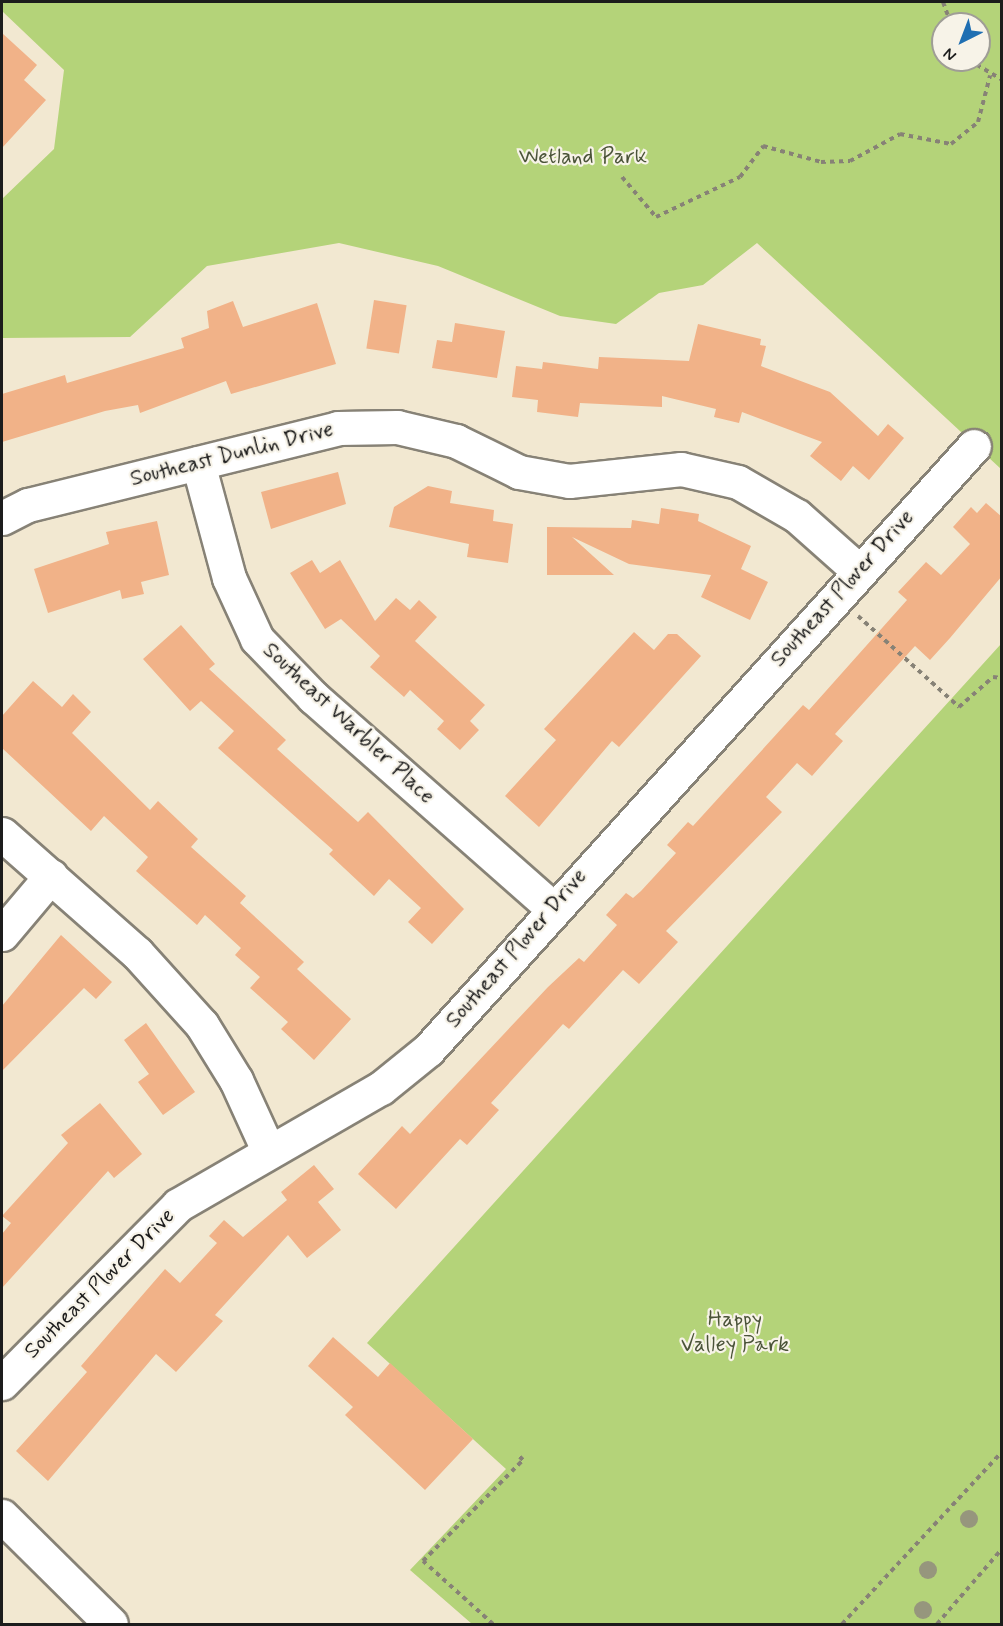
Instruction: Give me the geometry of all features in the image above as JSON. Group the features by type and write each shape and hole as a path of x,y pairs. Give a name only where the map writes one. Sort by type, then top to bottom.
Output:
{"street":[{"name":"Southeast Dunlin Drive","path":"2,518 28,505 338,428 397,427 456,441 519,472 569,481 681,469 738,482 787,510 859,571"},
{"name":"Southeast Plover Drive","path":"2,1383 178,1205 268,1150 381,1088 428,1050 552,908 974,446"},
{"name":"Southeast Warbler Place","path":"198,463 229,578 257,639 314,697 552,908"},
{"path":"2,834 137,953 202,1025 236,1080 268,1150"},
{"path":"2,934 51,876"},
{"path":"5,1526 111,1624"}],"path":[{"path":"985,72 1002,80"},
{"path":"622,177 656,217 740,177 763,146 821,162 850,160 900,134 951,144 978,122 990,76"},
{"path":"836,596 959,707 993,676 1002,678"},
{"path":"842,1624 1002,1452"},
{"path":"493,1624 423,1561 523,1460 519,1456"},
{"path":"937,1624 1002,1549"}],"green space":[{"name":"Wetland Park","path":"2,2 1001,2 1001,469 757,243 703,285 659,293 616,324 560,316 438,266 339,243 207,266 130,337 2,338 2,199 54,149 64,70 2,11"},
{"name":"Happy Valley Park","path":"1001,644 1001,1624 472,1624 410,1570 506,1469 367,1343"}],"building":[{"path":"2,33 37,65 24,80 46,100 2,148"},
{"path":"374,300 407,305 399,354 366,348"},
{"path":"233,301 243,327 317,303 336,364 231,394 226,381 140,413 138,405 105,411 2,442 2,394 65,375 67,383 184,348 181,338 209,328 207,311"},
{"path":"455,323 505,331 497,378 432,368 437,340 452,342"},
{"path":"698,324 761,339 760,345 766,346 761,366 830,392 878,436 888,424 904,438 869,480 853,466 841,481 810,456 822,442 742,412 739,423 714,417 716,409 662,396 662,407 580,403 578,417 537,412 538,400 512,397 516,366 542,369 543,362 598,369 599,357 689,361"},
{"path":"338,472 346,504 271,529 261,492"},
{"path":"428,486 452,491 450,503 494,510 493,521 513,524 508,563 467,557 469,544 389,527 394,507"},
{"path":"986,503 1002,517 1002,576 930,660 915,646 835,734 843,741 812,776 797,763 766,797 782,812 666,931 678,942 639,984 623,970 569,1029 563,1024 491,1103 499,1110 467,1145 460,1139 396,1209 358,1174 402,1126 410,1134 548,987 579,958 584,962 617,925 606,915 626,893 633,898 641,891 676,853 667,845 688,822 693,826 803,705 809,710 907,600 898,592 926,562 941,575 970,544 953,527 971,507 977,513"},
{"path":"661,508 699,514 698,521 751,546 741,569 768,582 750,620 701,597 711,575 629,564 572,537 614,575 547,575 547,527 631,528 632,520 659,524"},
{"path":"157,521 169,575 141,582 144,594 122,599 120,590 48,613 34,569 109,544 106,532"},
{"path":"312,560 320,573 340,560 375,621 396,598 410,610 419,600 437,617 415,641 485,705 470,721 479,730 460,750 437,729 444,721 410,690 404,697 370,667 380,656 341,619 325,629 290,573"},
{"path":"181,625 215,664 209,669 286,740 277,749 358,822 368,812 464,909 432,944 408,922 421,908 389,879 374,896 329,854 333,850 218,748 234,731 201,701 190,711 143,659"},
{"path":"634,632 654,650 668,634 677,634 701,656 619,747 612,741 539,827 505,796 556,740 544,729"},
{"path":"33,681 62,707 73,694 91,712 72,733 150,810 158,801 198,839 191,847 246,896 240,903 304,962 297,969 351,1019 314,1060 281,1029 288,1022 250,988 260,977 235,955 241,948 205,915 197,925 136,871 148,857 104,816 91,831 2,748 2,716"},
{"path":"61,935 112,982 96,999 84,988 2,1071 2,1006"},
{"path":"146,1023 195,1092 163,1115 138,1082 149,1074 124,1040"},
{"path":"100,1103 142,1154 114,1178 108,1171 2,1288 2,1234 11,1223 2,1216 68,1143 61,1135"},
{"path":"314,1165 334,1189 318,1202 341,1230 307,1258 288,1235 215,1315 223,1321 176,1372 156,1354 48,1481 16,1451 87,1372 81,1366 165,1269 180,1283 217,1243 209,1236 224,1220 243,1237 287,1200 281,1192"},
{"path":"333,1337 378,1377 390,1363 473,1439 425,1490 345,1415 353,1407 308,1366"}]}
